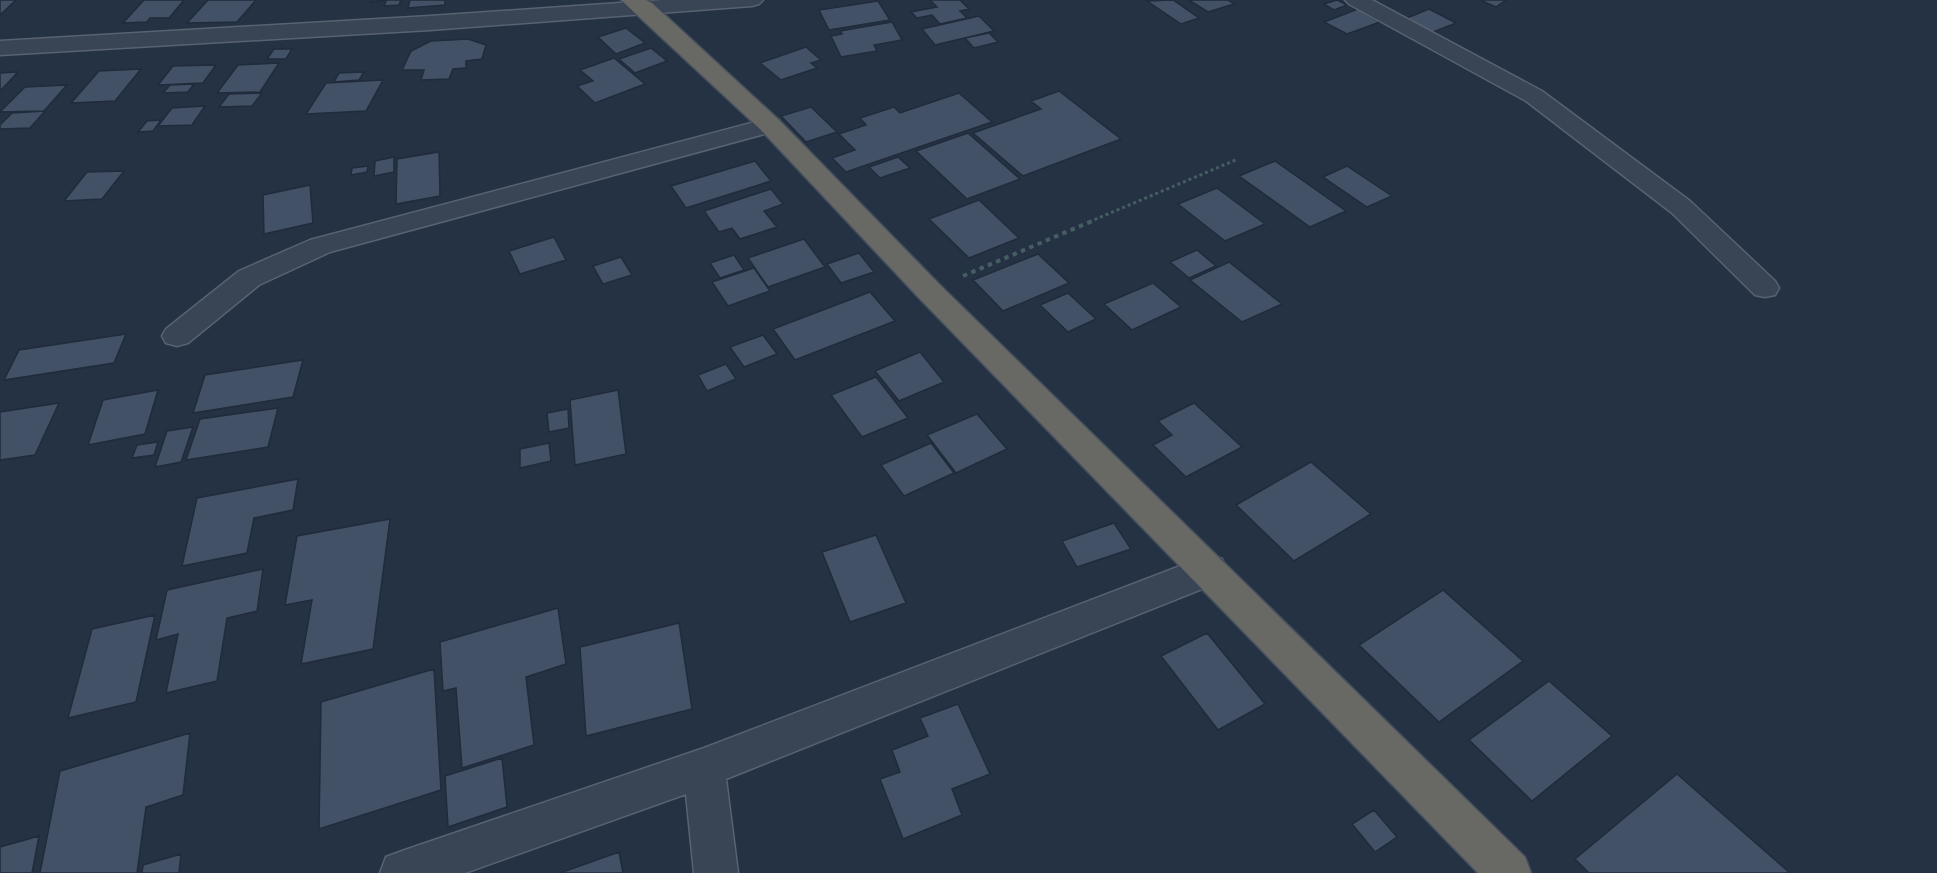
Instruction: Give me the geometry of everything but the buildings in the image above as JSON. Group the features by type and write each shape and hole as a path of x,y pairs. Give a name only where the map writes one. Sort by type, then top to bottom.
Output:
{"highway":[{"path":"638,4 770,125 929,291 1509,873"}],"street":[{"path":"0,48 418,24 638,4 753,0"},
{"path":"1356,0 1534,96 1681,207 1765,288"},
{"path":"177,336 249,278 320,246 770,125"},
{"path":"402,873 704,768 1209,570"},
{"path":"704,768 716,873"}],"path":[{"path":"929,291 1238,159"}]}
